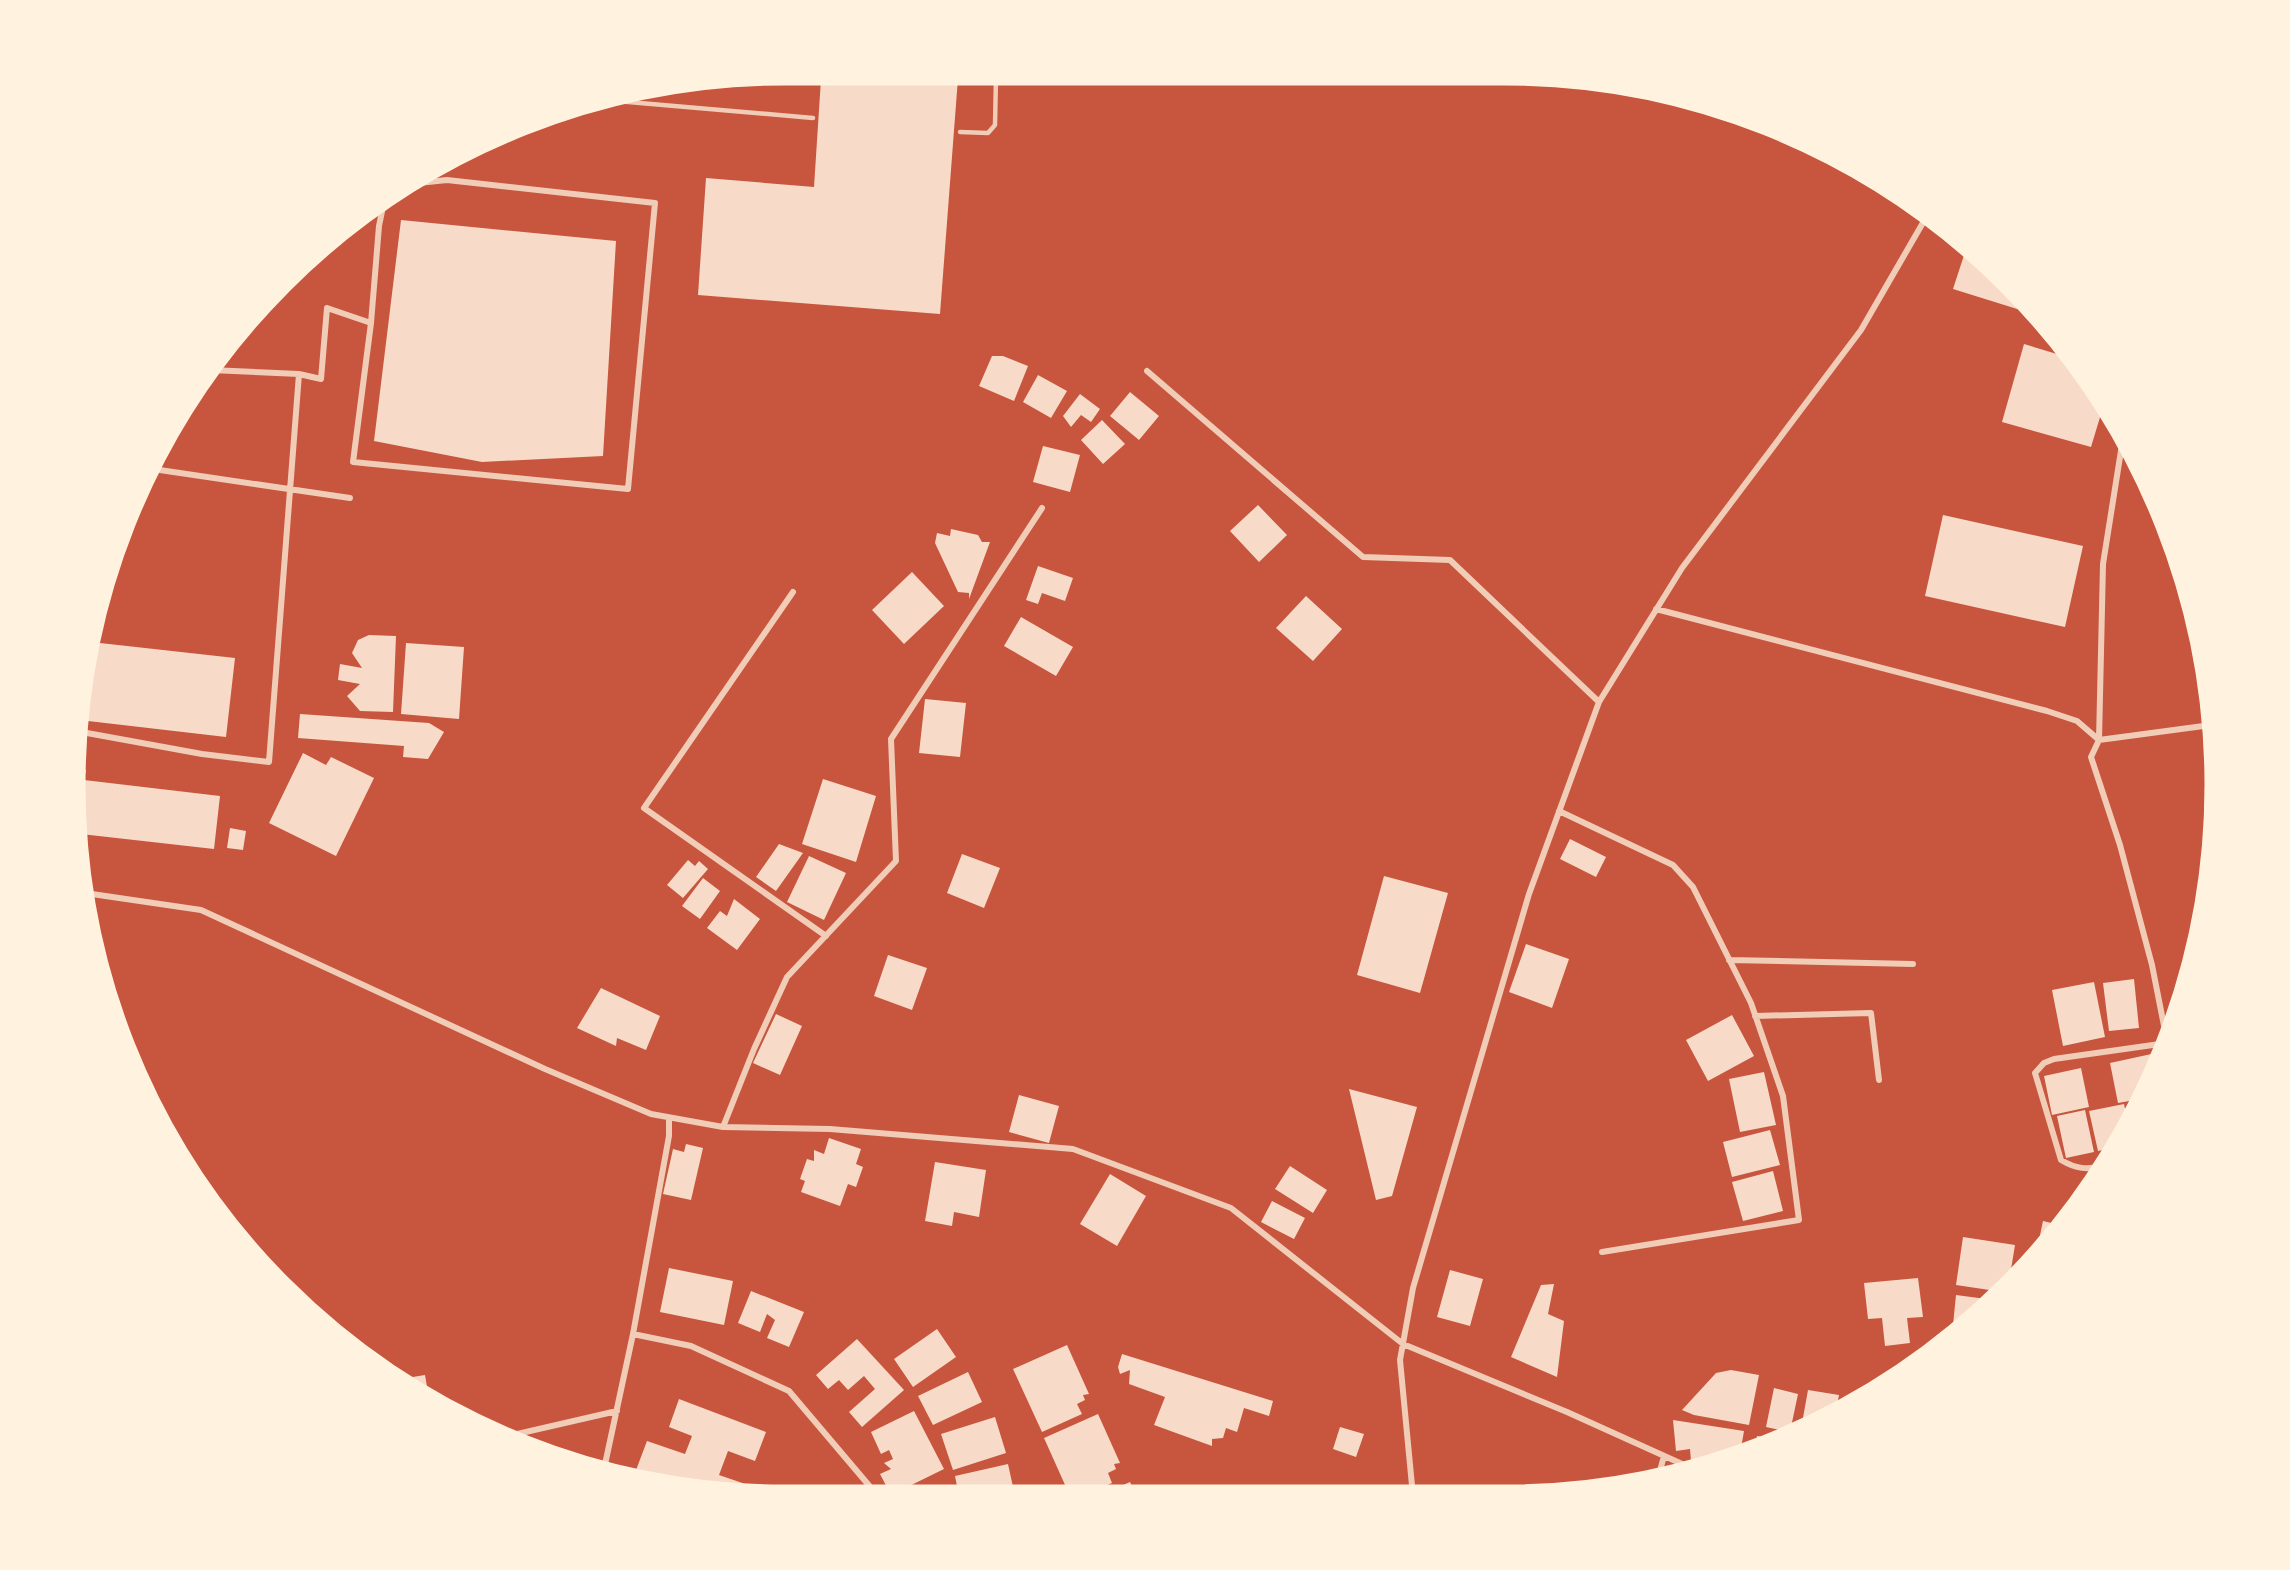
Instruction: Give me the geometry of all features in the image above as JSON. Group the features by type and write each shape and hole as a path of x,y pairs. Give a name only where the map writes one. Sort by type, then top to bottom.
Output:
{"street":[{"path":"381,212 378,226 371,323 353,462 628,489 655,203 447,180 428,182"},
{"path":"1412,1486 1400,1360 1413,1288 1529,894 1599,702 1682,568 1861,330 1923,223"},
{"path":"220,370 299,374 321,379 327,308 371,323"},
{"path":"1147,371 1363,557 1450,560 1599,702"},
{"path":"87,733 202,754 269,762 299,374"},
{"path":"2121,451 2103,564 2098,740 2091,756 2120,845 2152,965 2164,1025"},
{"path":"159,470 290,487 350,498"},
{"path":"723,1127 754,1049 788,977 896,861 891,739 1042,508"},
{"path":"793,592 644,808 826,936"},
{"path":"1656,609 2047,711 2077,721 2098,740 2203,726"},
{"path":"1559,811 1673,865 1693,887 1755,1016 1783,1096 1799,1220 1602,1252"},
{"path":"93,894 201,910 545,1069 651,1114 723,1127 830,1129 1073,1149 1231,1208 1403,1344 1681,1463"},
{"path":"1729,960 1913,964"},
{"path":"1755,1016 1871,1013 1878,1080"},
{"path":"2091,1169 2072,1166 2061,1160 2035,1073 2044,1063 2054,1059 2157,1044"},
{"path":"605,1462 633,1334 669,1136 669,1118"},
{"path":"633,1334 691,1346 789,1391 869,1486"},
{"path":"519,1434 617,1411"},
{"path":"1661,1468 1664,1456"}],"lane":[{"path":"960,132 988,133 995,125 996,84"},
{"path":"628,102 813,118"}],"building":[{"path":"821,84 958,84 940,314 698,295 706,178 814,187"},
{"path":"401,220 616,241 603,456 482,462 374,441"},
{"path":"1964,255 2020,310 1953,289"},
{"path":"2024,344 2058,354 2100,416 2091,447 2002,422"},
{"path":"992,356 1003,356 1028,366 1014,401 979,386"},
{"path":"1038,375 1067,391 1051,418 1023,402"},
{"path":"1130,392 1159,416 1139,440 1110,416"},
{"path":"1080,394 1100,409 1091,422 1081,415 1071,427 1063,416"},
{"path":"1102,420 1125,444 1103,464 1081,440"},
{"path":"1043,446 1080,455 1070,492 1033,482"},
{"path":"1258,505 1287,535 1259,562 1230,531"},
{"path":"1943,515 2083,546 2065,627 1925,596"},
{"path":"951,529 978,535 982,542 990,542 969,599 969,593 958,592 935,543 937,533 950,536"},
{"path":"1038,566 1073,578 1065,601 1042,593 1038,604 1026,600"},
{"path":"912,572 944,606 904,644 872,610"},
{"path":"1306,596 1342,629 1313,661 1276,628"},
{"path":"1021,617 1073,647 1056,676 1004,646"},
{"path":"369,635 396,636 393,712 360,711 347,696 360,684 338,680 340,664 362,668 352,653 358,640"},
{"path":"98,643 235,658 226,737 88,721"},
{"path":"406,643 464,647 459,719 401,714"},
{"path":"925,699 966,703 960,757 919,753"},
{"path":"300,714 429,723 444,732 428,759 403,757 404,746 298,738"},
{"path":"303,753 326,765 331,757 374,778 336,856 269,823"},
{"path":"823,779 876,796 856,862 802,844"},
{"path":"84,780 220,796 214,849 86,835"},
{"path":"230,828 246,831 243,850 227,848"},
{"path":"1570,839 1606,857 1596,877 1560,859"},
{"path":"779,844 803,853 776,891 756,877"},
{"path":"962,854 1000,868 984,908 947,893"},
{"path":"809,856 846,873 824,920 787,902"},
{"path":"688,860 695,866 699,861 708,869 683,898 667,885"},
{"path":"1384,876 1448,893 1420,993 1357,975"},
{"path":"703,878 720,891 700,919 682,906"},
{"path":"734,899 760,919 737,950 707,928 720,911 727,916"},
{"path":"1526,944 1569,959 1552,1008 1509,992"},
{"path":"888,955 927,968 912,1010 874,996"},
{"path":"2134,979 2139,1028 2109,1031 2103,983"},
{"path":"2094,982 2105,1037 2063,1046 2052,990"},
{"path":"601,988 660,1016 646,1050 617,1038 616,1046 577,1028"},
{"path":"776,1014 802,1026 780,1075 753,1063"},
{"path":"1732,1015 1754,1056 1708,1081 1686,1040"},
{"path":"2153,1054 2131,1101 2118,1103 2110,1063"},
{"path":"2081,1068 2089,1107 2052,1115 2044,1076"},
{"path":"1764,1072 1776,1125 1740,1132 1729,1079"},
{"path":"1349,1089 1417,1107 1392,1196 1376,1200"},
{"path":"1019,1095 1059,1106 1049,1143 1009,1132"},
{"path":"2124,1104 2126,1111 2103,1150 2098,1151 2089,1111"},
{"path":"2085,1110 2094,1152 2066,1158 2057,1116"},
{"path":"1770,1130 1780,1165 1732,1177 1723,1142"},
{"path":"829,1138 861,1149 856,1164 863,1167 856,1187 848,1184 840,1206 801,1192 805,1181 800,1179 807,1159 814,1161 814,1150 824,1154"},
{"path":"686,1144 703,1148 691,1200 663,1194 673,1149 684,1152"},
{"path":"935,1162 986,1170 979,1217 954,1212 952,1226 925,1221"},
{"path":"1290,1166 1327,1190 1313,1213 1275,1189"},
{"path":"1773,1171 1783,1211 1743,1221 1732,1182"},
{"path":"1110,1174 1146,1196 1117,1246 1080,1224"},
{"path":"1272,1201 1305,1218 1294,1239 1261,1222"},
{"path":"2043,1221 2052,1223 2039,1238"},
{"path":"1963,1237 2015,1245 2011,1270 1991,1290 1956,1285"},
{"path":"669,1268 733,1281 724,1325 660,1312"},
{"path":"1450,1270 1483,1279 1470,1326 1437,1317"},
{"path":"1918,1278 1923,1317 1907,1318 1910,1343 1885,1346 1882,1318 1868,1319 1864,1283"},
{"path":"1554,1284 1548,1314 1564,1321 1557,1377 1511,1357 1541,1285"},
{"path":"751,1291 804,1312 789,1347 767,1338 775,1320 767,1314 760,1332 738,1323"},
{"path":"1956,1295 1982,1298 1967,1312 1953,1323"},
{"path":"937,1329 956,1357 913,1387 894,1359"},
{"path":"857,1339 904,1390 862,1427 849,1412 875,1389 864,1376 848,1390 839,1380 828,1389 816,1375"},
{"path":"1067,1345 1089,1394 1083,1395 1085,1400 1077,1404 1082,1414 1042,1432 1013,1369"},
{"path":"1122,1354 1273,1401 1269,1416 1244,1408 1237,1432 1226,1428 1223,1438 1212,1439 1212,1446 1154,1425 1165,1397 1129,1384 1130,1370 1120,1374 1118,1367"},
{"path":"1731,1370 1759,1375 1749,1425 1694,1415 1682,1410 1716,1373"},
{"path":"968,1372 982,1402 933,1425 918,1396"},
{"path":"425,1375 427,1388 411,1377"},
{"path":"1774,1388 1798,1394 1792,1425 1780,1430 1766,1427"},
{"path":"1808,1390 1839,1395 1838,1402 1803,1420"},
{"path":"679,1399 766,1432 755,1461 728,1451 719,1475 746,1484 694,1480 636,1470 647,1441 685,1454 692,1436 669,1427"},
{"path":"914,1411 944,1469 909,1486 886,1486 880,1474 891,1469 884,1463 893,1459 889,1450 881,1454 871,1432"},
{"path":"1098,1414 1120,1463 1114,1464 1116,1469 1108,1473 1112,1483 1105,1486 1066,1486 1044,1438"},
{"path":"995,1417 1006,1453 953,1470 941,1434"},
{"path":"1673,1420 1744,1431 1742,1445 1691,1461 1690,1449 1676,1451"},
{"path":"1340,1427 1364,1434 1356,1457 1333,1449"},
{"path":"1008,1464 1013,1486 957,1486 955,1476"}]}
